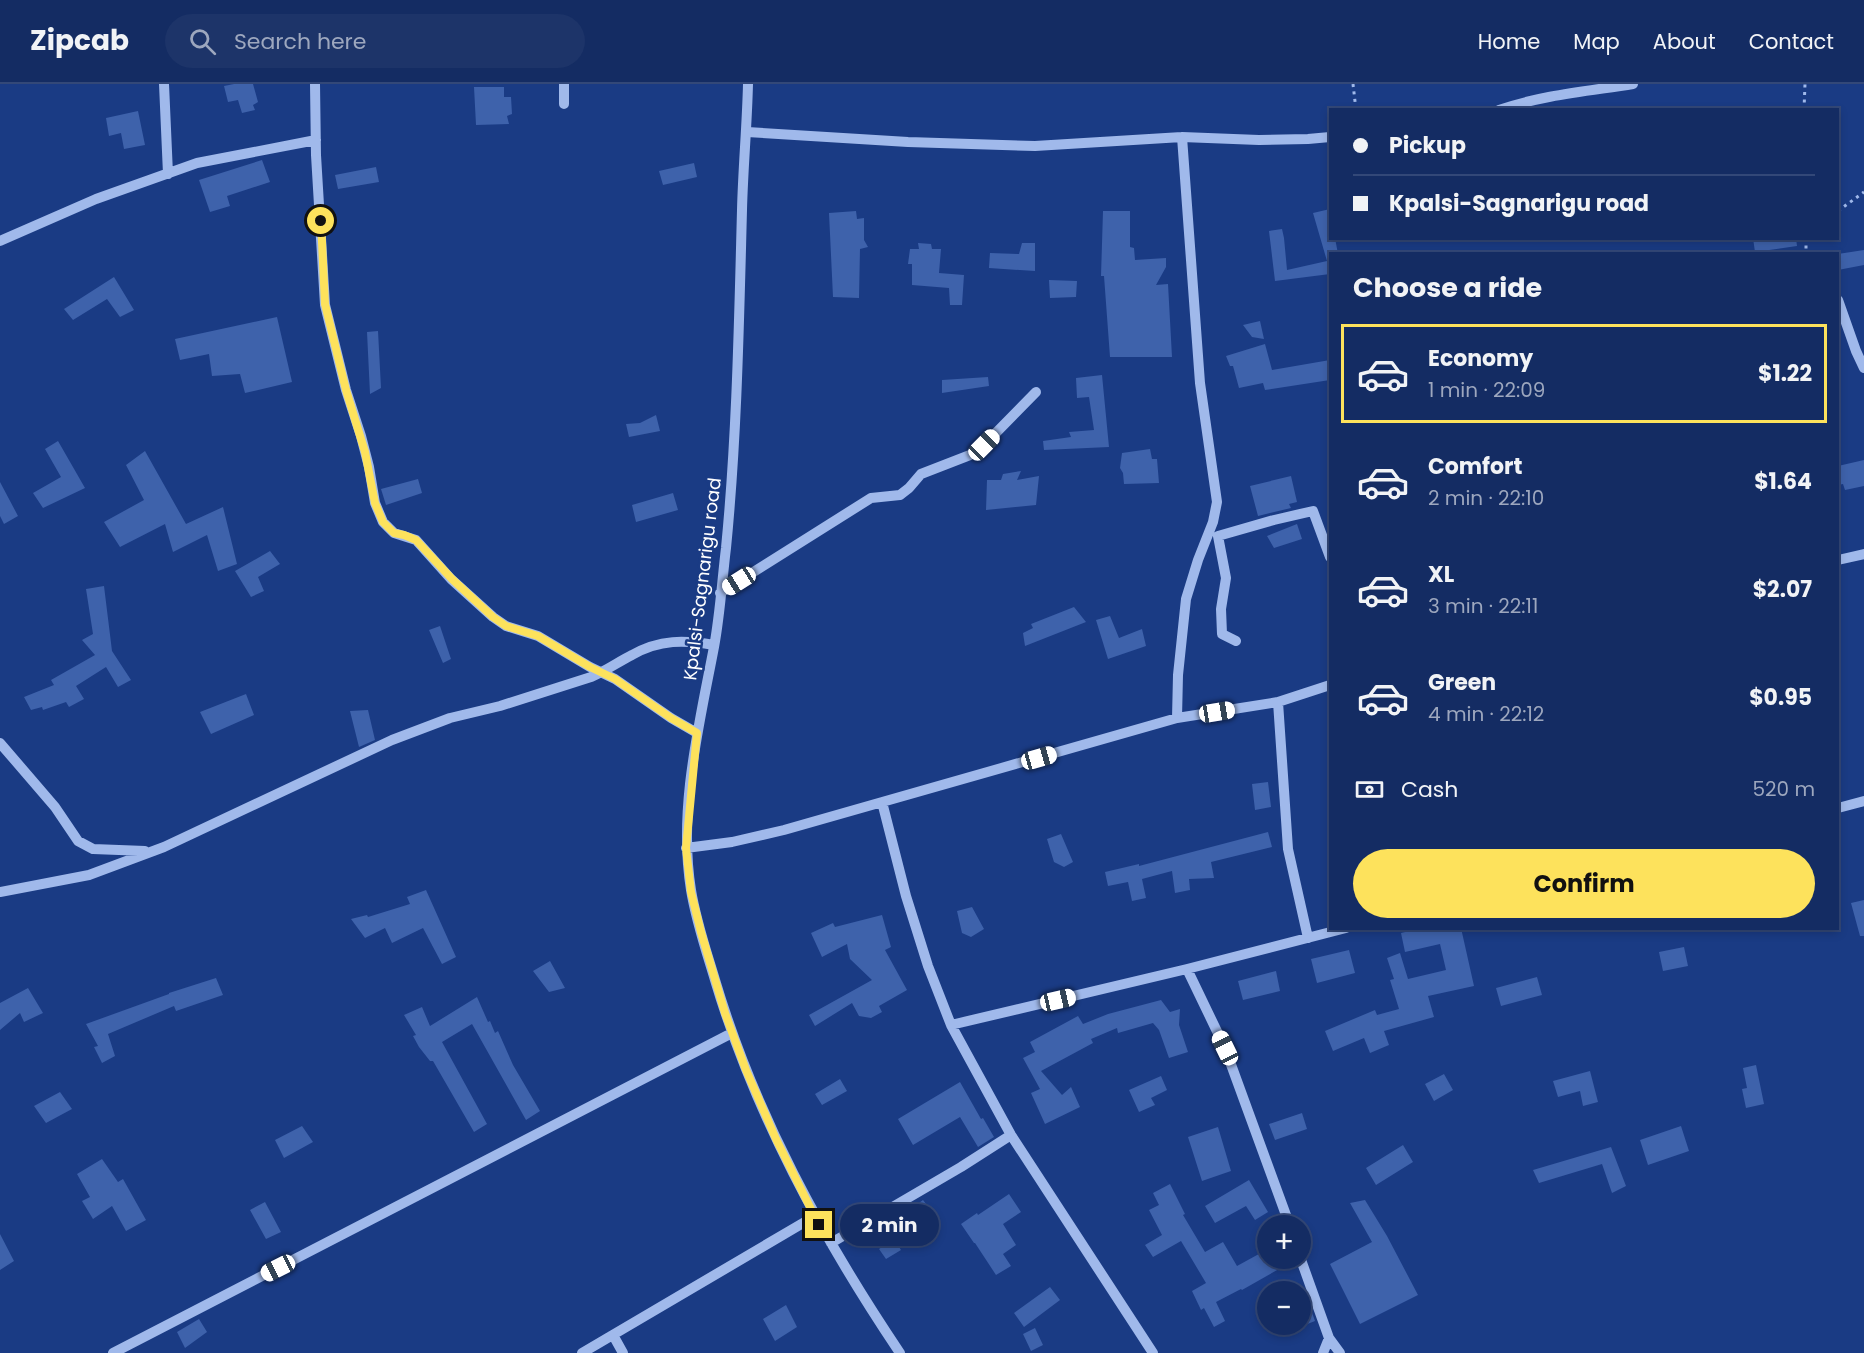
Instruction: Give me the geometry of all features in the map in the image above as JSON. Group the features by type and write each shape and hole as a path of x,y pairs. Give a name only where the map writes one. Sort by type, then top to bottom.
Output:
{"street":[{"path":"164,84 168,174"},
{"path":"315,84 325,304 346,390 364,446 380,517 390,530 416,540 452,579 506,626 546,640 590,667 621,682 671,718 697,733"},
{"path":"564,84 564,104"},
{"name":"Kpalsi-Sagnarigu road","path":"748,84 732,484 714,645 697,733 686,848 691,892 732,1032 776,1139 815,1216 900,1353"},
{"path":"1504,108 1515,104 1633,84"},
{"path":"747,132 908,142 1035,146 1182,137 1259,140 1329,136"},
{"path":"1177,718 1178,675 1186,599 1213,522 1217,502 1200,383 1182,137"},
{"path":"0,241 96,199 196,163 316,140"},
{"path":"1839,303 1864,368"},
{"path":"720,593 871,498 900,495 921,474 970,455 984,445 1036,392"},
{"path":"1236,641 1222,634 1221,609 1226,578 1218,536 1313,511 1329,554"},
{"path":"1839,560 1864,554"},
{"path":"0,892 89,875 152,852 392,740 450,717 500,706 602,673 640,650 660,644 688,641 714,645"},
{"path":"686,848 742,840 1177,718 1278,702 1329,686"},
{"path":"1278,702 1288,849 1308,938"},
{"path":"0,743 55,807 78,841 93,849 152,852"},
{"path":"1839,808 1864,801"},
{"path":"882,802 906,896 928,966 951,1025 1011,1135 1153,1353"},
{"path":"951,1025 1338,930"},
{"path":"1186,969 1225,1048 1286,1215"},
{"path":"113,1353 732,1032"},
{"path":"831,1243 1011,1135"},
{"path":"582,1353 815,1216"},
{"path":"1304,1269 1329,1338 1340,1353"},
{"path":"613,1335 623,1353"},
{"path":"1323,1353 1329,1338"}],"path":[{"path":"1353,84 1356,108"},
{"path":"1804,108 1805,84"},
{"path":"1839,211 1864,192"}],"building":[{"path":"253,84 258,102 253,105 255,110 242,113 238,100 228,102 224,86"},
{"path":"474,87 504,87 504,97 511,97 512,114 507,116 509,124 476,125"},
{"path":"138,111 145,145 124,149 121,133 109,136 106,118"},
{"path":"262,160 270,182 227,196 230,206 210,212 199,180"},
{"path":"694,163 697,177 663,185 659,171"},
{"path":"376,167 379,182 338,189 335,175"},
{"path":"1329,209 1329,240 1335,240 1338,252 1329,252 1329,274 1275,281 1269,231 1282,229 1287,270 1327,261 1313,213"},
{"path":"856,211 857,219 864,218 864,240 868,247 860,249 859,298 833,297 829,213"},
{"path":"1103,211 1130,211 1130,247 1134,248 1135,260 1166,258 1166,267 1156,285 1168,284 1172,357 1110,357 1104,276 1101,276"},
{"path":"1753,240 1796,240 1797,246 1755,252"},
{"path":"918,243 931,244 932,249 941,249 939,273 964,275 962,305 950,305 949,288 912,285 912,264 908,264 910,249 919,249"},
{"path":"1022,243 1035,243 1035,271 989,268 990,253 1019,254"},
{"path":"1864,250 1864,265 1839,270 1839,254"},
{"path":"114,277 134,310 120,317 107,299 73,320 64,309"},
{"path":"1049,280 1077,281 1076,297 1050,298"},
{"path":"277,317 292,382 245,393 240,374 212,376 209,354 180,360 175,339"},
{"path":"1260,321 1264,339 1252,337 1243,325"},
{"path":"378,331 381,388 370,394 367,332"},
{"path":"1265,344 1272,370 1329,360 1329,380 1265,390 1263,383 1239,388 1233,366 1230,366 1226,356"},
{"path":"1102,375 1109,447 1044,450 1043,441 1071,437 1069,432 1094,430 1089,397 1077,398 1076,378"},
{"path":"988,377 989,386 942,393 942,380"},
{"path":"656,415 660,431 629,437 626,424 640,423"},
{"path":"58,441 85,488 43,508 33,493 61,477 45,449"},
{"path":"1150,449 1152,459 1157,459 1159,483 1124,484 1120,468 1122,453"},
{"path":"145,451 186,524 223,507 237,564 218,571 207,535 173,552 165,524 120,547 104,522 144,500 126,465"},
{"path":"1864,460 1864,486 1845,490 1843,484 1839,485 1839,466"},
{"path":"1021,471 1017,480 1039,476 1036,505 986,510 987,480 1001,480 1003,474"},
{"path":"1291,476 1297,502 1289,504 1291,508 1258,516 1250,486"},
{"path":"418,479 422,493 386,505 381,489"},
{"path":"0,482 18,516 4,524 0,516"},
{"path":"673,493 678,510 636,522 632,505"},
{"path":"1297,524 1302,539 1274,548 1267,536"},
{"path":"270,551 280,564 258,577 264,591 251,597 235,571"},
{"path":"104,586 112,651 131,680 118,687 106,667 76,686 84,699 69,707 66,702 43,710 42,707 31,710 24,697 54,685 51,680 95,655 82,640 93,634 86,589"},
{"path":"1074,607 1086,622 1025,646 1023,633 1033,628 1031,624"},
{"path":"1110,616 1119,638 1142,629 1146,646 1108,659 1096,620"},
{"path":"440,626 451,659 443,663 429,630"},
{"path":"246,694 254,715 211,734 200,712"},
{"path":"368,710 375,740 359,747 350,711"},
{"path":"1268,782 1271,807 1255,810 1252,784"},
{"path":"1268,832 1272,847 1211,862 1214,878 1189,879 1190,890 1175,893 1172,871 1142,879 1146,898 1132,901 1128,882 1108,886 1105,872 1139,864 1139,866"},
{"path":"1061,834 1073,862 1064,867 1054,862 1047,839"},
{"path":"426,890 456,957 442,964 423,928 392,943 385,928 365,938 351,919 367,915 368,917 410,904 407,897"},
{"path":"1864,900 1864,936 1860,936 1851,903"},
{"path":"972,907 984,929 971,937 962,933 957,911"},
{"path":"882,915 891,947 885,950 907,990 879,1006 882,1012 871,1018 859,1016 852,1003 815,1026 809,1015 872,980 850,959 847,944 822,957 811,933 833,923 835,927"},
{"path":"1414,930 1461,930 1474,986 1428,996 1434,1017 1384,1031 1389,1045 1370,1053 1364,1038 1333,1051 1325,1031 1375,1010 1377,1015 1399,1009 1390,980 1394,979 1387,958 1400,953 1408,979 1446,970 1440,944 1405,952 1401,933"},
{"path":"1684,947 1688,966 1663,971 1659,952"},
{"path":"1349,950 1355,973 1317,983 1311,959"},
{"path":"550,961 565,988 549,992 533,971"},
{"path":"1276,971 1280,991 1243,1000 1238,981"},
{"path":"1537,977 1542,995 1501,1006 1496,988"},
{"path":"216,978 223,995 176,1011 174,1006 108,1034 115,1056 102,1063 94,1047 98,1046 86,1024"},
{"path":"28,988 43,1013 24,1022 20,1013 0,1030 0,1003"},
{"path":"477,997 488,1022 490,1021 495,1033 498,1031 513,1065 540,1111 526,1120 472,1024 442,1042 487,1124 474,1132 433,1061 430,1061 419,1047 413,1036 416,1035 404,1015 422,1007 430,1026"},
{"path":"1161,1000 1170,1012 1180,1009 1179,1025 1188,1052 1169,1058 1159,1030 1153,1023 1118,1033 1117,1028 1091,1039 1093,1043 1041,1071 1062,1095 1071,1087 1080,1107 1045,1124 1031,1093 1040,1089 1023,1058 1035,1052 1030,1042 1078,1016 1083,1024 1108,1014"},
{"path":"1756,1065 1764,1104 1746,1108 1742,1089 1747,1088 1743,1068"},
{"path":"1590,1071 1598,1102 1583,1106 1580,1091 1558,1097 1553,1081"},
{"path":"1444,1074 1453,1090 1434,1101 1425,1084"},
{"path":"1161,1076 1167,1090 1151,1098 1155,1105 1139,1112 1129,1090"},
{"path":"840,1079 847,1091 822,1105 815,1094"},
{"path":"960,1082 994,1137 978,1147 960,1117 913,1145 898,1119"},
{"path":"60,1092 72,1109 46,1123 34,1106"},
{"path":"1302,1113 1307,1129 1275,1140 1269,1124"},
{"path":"302,1126 313,1142 284,1158 275,1140"},
{"path":"1681,1126 1689,1151 1648,1165 1640,1140"},
{"path":"1218,1127 1231,1171 1202,1181 1188,1137"},
{"path":"1403,1145 1413,1162 1376,1185 1366,1168"},
{"path":"1611,1147 1626,1186 1612,1193 1602,1164 1539,1183 1533,1170"},
{"path":"102,1159 118,1182 123,1179 146,1220 126,1231 112,1206 93,1219 82,1201 90,1197 77,1174"},
{"path":"1249,1180 1268,1212 1257,1215 1255,1220 1246,1206 1215,1223 1205,1206"},
{"path":"1170,1184 1185,1214 1183,1215 1205,1252 1223,1242 1237,1266 1257,1255 1257,1269 1279,1269 1216,1302 1225,1321 1214,1327 1204,1308 1201,1310 1192,1291 1206,1283 1181,1241 1153,1257 1145,1245 1162,1235 1149,1210 1159,1205 1153,1193"},
{"path":"1009,1194 1021,1212 1003,1224 1016,1245 1003,1254 1011,1266 996,1275 961,1224"},
{"path":"923,1200 935,1216 908,1235 897,1219"},
{"path":"1365,1200 1418,1295 1360,1324 1330,1264 1372,1242 1350,1203"},
{"path":"265,1202 281,1232 266,1239 250,1210"},
{"path":"0,1234 14,1261 0,1270"},
{"path":"894,1239 901,1250 886,1259 879,1249"},
{"path":"1050,1287 1060,1300 1024,1327 1014,1313"},
{"path":"786,1305 797,1327 775,1341 763,1319"},
{"path":"1311,1310 1315,1321 1311,1323"},
{"path":"199,1319 207,1332 185,1348 177,1332"},
{"path":"1035,1328 1043,1345 1031,1351 1023,1334"}],"route":[{"path":"321,221 325,304 346,390 369,467 375,503 386,527 394,533 416,540 452,579 506,626 538,636 553,644 627,686 671,718 697,733 686,848 691,892 725,1013 746,1070 776,1139 819,1225"}]}
